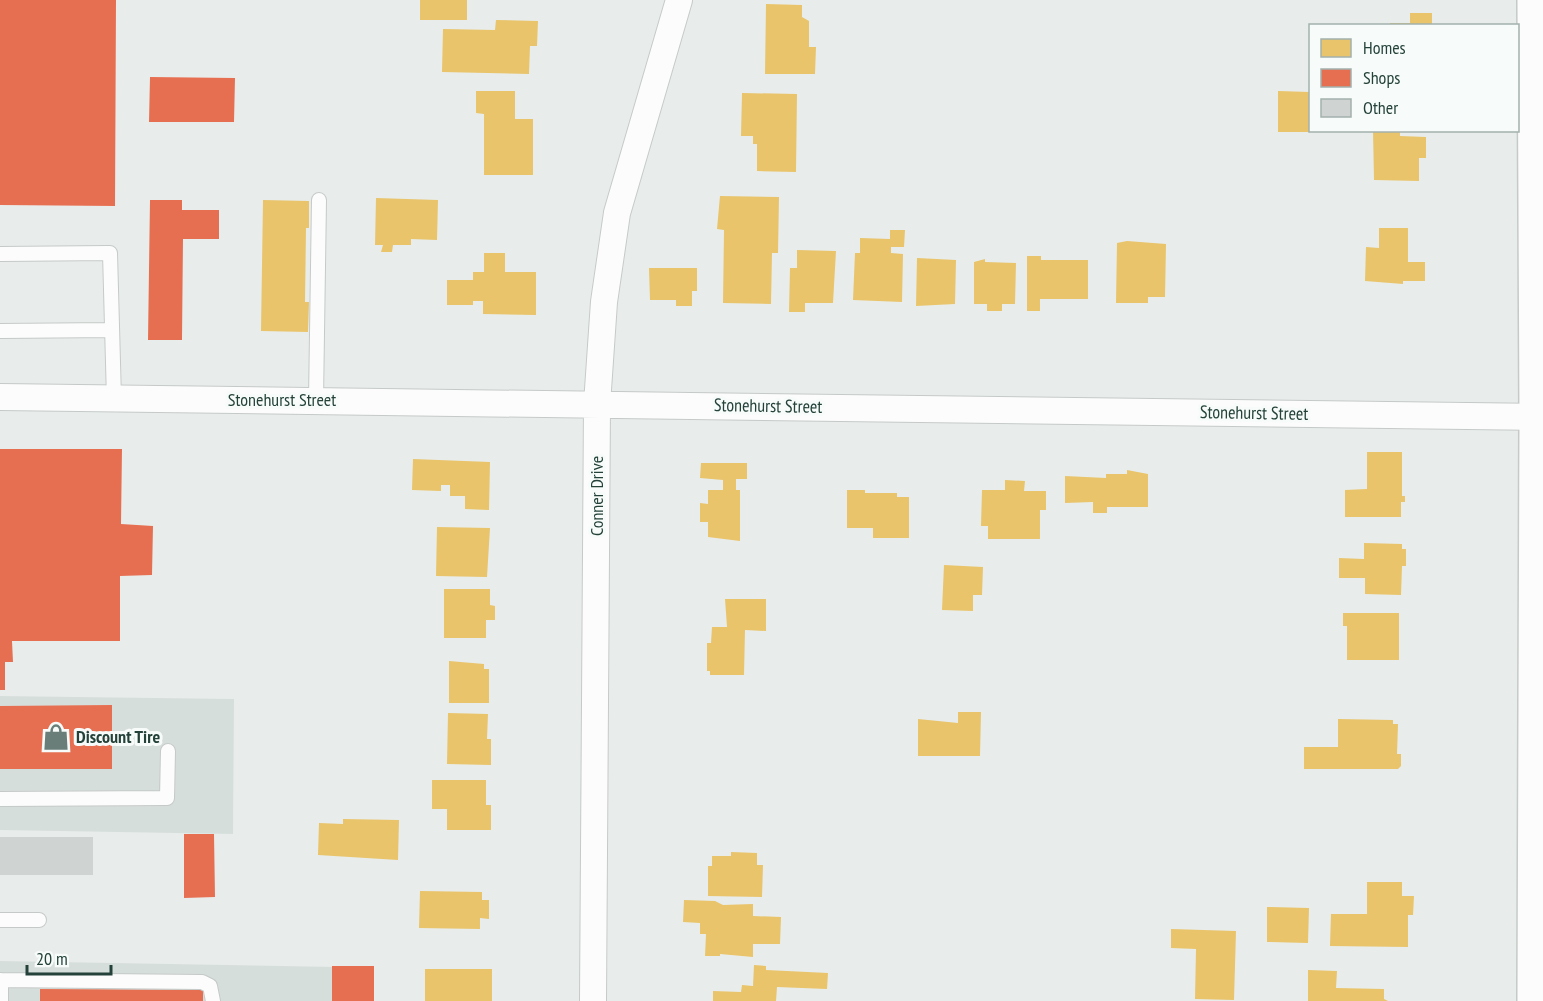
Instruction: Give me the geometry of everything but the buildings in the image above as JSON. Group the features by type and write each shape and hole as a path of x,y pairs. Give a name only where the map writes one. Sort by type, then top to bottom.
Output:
{"street":[{"name":"Conner Drive","path":"593,1001 597,404 604,302 617,213 679,0"},
{"path":"1534,0 1539,833 1534,1001"},
{"name":"Stonehurst Street","path":"0,397 1536,417"}],"lane":[{"path":"316,400 319,200"},
{"path":"0,254 110,253 114,399"},
{"path":"0,331 111,330"},
{"path":"0,799 167,798 168,751"},
{"path":"0,920 39,920"},
{"path":"1,1001 1,980 202,982 210,986 213,1001"}],"shaded area":[{"path":"0,696 234,699 233,834 0,830"},
{"path":"0,961 337,967 337,1001 0,1001"}],"place":[{"name":"Discount Tire","path":"56,737"}]}
